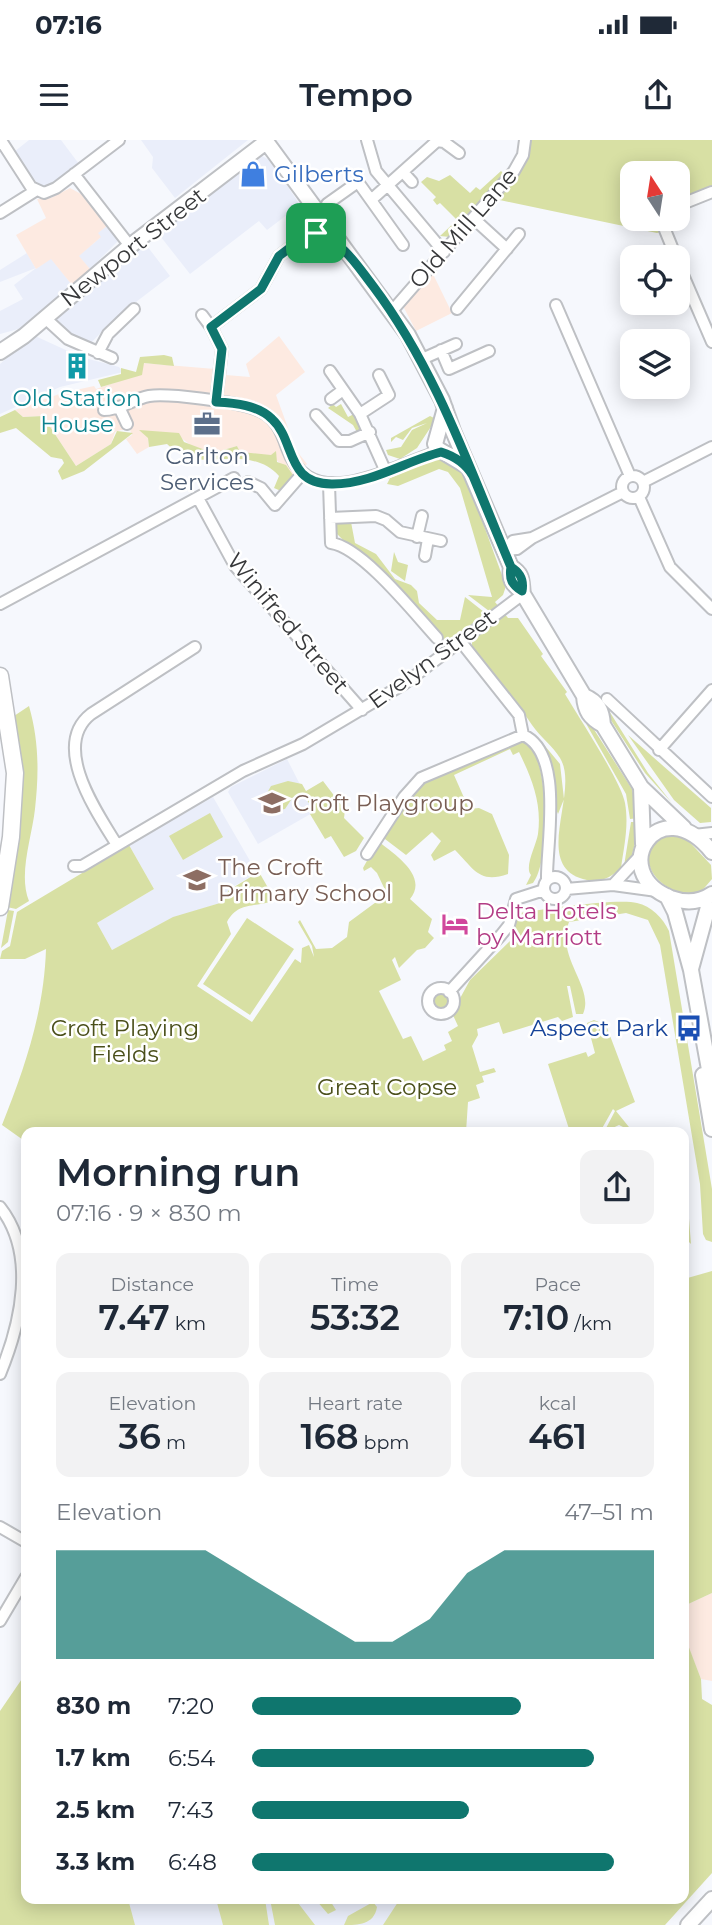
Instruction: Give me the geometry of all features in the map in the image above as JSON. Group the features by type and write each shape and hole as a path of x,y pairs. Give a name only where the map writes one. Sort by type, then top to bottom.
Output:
{"main road":[{"path":"266,141 392,311 422,359 445,406 446,435 452,451 443,452"},
{"name":"Newport Street","path":"0,352 130,246 266,141"},
{"path":"306,197 314,218 329,239 342,247"},
{"path":"446,435 468,467 511,567 510,576 514,586 523,592 584,696 585,707 593,720 603,725 641,787 712,852"},
{"path":"443,452 468,467"},
{"path":"0,676 15,773 9,856 0,907"},
{"path":"641,787 641,850 644,876 662,893 675,912 691,971 703,1046 710,1067 712,1129"},
{"path":"641,850 660,830 689,832"},
{"path":"662,893 690,902 711,895"},
{"path":"691,971 711,895"},
{"path":"703,1046 701,1066 711,1096"},
{"path":"688,1925 712,1899"}],"street":[{"path":"0,214 35,191 51,191 119,140"},
{"path":"367,140 373,164 388,186 444,252"},
{"name":"Old Mill Lane","path":"392,311 517,166 525,140"},
{"path":"371,200 437,141 444,142 459,153"},
{"path":"0,144 2,142 35,191"},
{"path":"402,172 412,182"},
{"path":"74,174 130,246"},
{"path":"327,204 358,182 403,245"},
{"path":"690,201 712,192"},
{"path":"473,218 507,248"},
{"path":"211,327 261,289 275,260 294,250 312,234 329,239"},
{"path":"457,309 519,234"},
{"path":"690,291 712,342"},
{"path":"556,305 630,476"},
{"path":"98,353 108,334 134,309"},
{"path":"202,315 222,349 216,402"},
{"path":"45,318 65,337 112,358"},
{"path":"422,359 454,344 461,363"},
{"path":"441,351 449,369 489,351"},
{"path":"330,372 360,414 386,472"},
{"path":"360,414 389,394 379,375"},
{"path":"331,399 343,390"},
{"path":"104,410 152,396 252,408 273,419 291,459 302,474 329,484 386,472 443,452"},
{"path":"119,407 127,424"},
{"path":"323,419 330,435 342,442 370,432"},
{"path":"413,462 446,435"},
{"path":"643,482 712,447"},
{"path":"248,482 261,488 275,505 302,474"},
{"path":"630,476 636,476 643,482 644,489 639,497 632,498 623,492 622,482 630,476"},
{"path":"0,604 234,478"},
{"path":"329,484 331,543 342,546 361,558 437,638"},
{"path":"504,550 517,549 531,538 623,492"},
{"path":"639,497 670,567 712,609"},
{"name":"Winifred Street","path":"198,498 235,566 362,710"},
{"path":"330,518 376,516 386,520 400,532 440,541"},
{"path":"422,516 425,556"},
{"name":"Evelyn Street","path":"74,866 82,866 243,771 303,744 362,710 413,678 523,592"},
{"path":"461,642 519,715 523,735 535,743 547,773 551,854 545,885 548,897 556,899 564,895 566,889 551,854"},
{"path":"117,845 82,787 77,762 79,727 91,714 195,647"},
{"path":"659,750 712,690"},
{"path":"607,699 712,797"},
{"path":"367,854 404,797 421,778 523,735"},
{"path":"689,832 712,833"},
{"path":"613,884 641,850"},
{"path":"449,992 509,925 516,899 561,878"},
{"path":"566,889 613,884 662,893"},
{"path":"0,1207 16,1239 21,1266"},
{"path":"0,1374 18,1314 21,1282"},
{"path":"0,1527 21,1539"},
{"path":"0,1621 21,1585"}],"shaded area":[{"path":"29,140 61,140 79,164 50,186 41,188 14,152"},
{"path":"141,140 248,140 175,198 152,168 153,157"},
{"path":"262,156 271,161 300,205 267,230 259,221 190,274 157,232"},
{"path":"70,188 81,194 107,226 98,233 101,237 79,256 90,269 72,285 51,259 36,269 16,235 46,218 37,199 51,198"},
{"path":"107,226 118,241 90,269 78,256 100,238 97,233"},
{"path":"144,242 170,276 115,318 90,344 70,337 53,320"},
{"path":"27,253 36,268 0,282 0,270"},
{"path":"51,258 72,285 22,328 0,334 0,311 23,299 14,285"},
{"path":"432,272 452,313 416,331 403,306"},
{"path":"33,335 81,357 119,367 123,372 60,387 0,414 0,364"},
{"path":"279,336 305,372 276,395 296,450 307,464 294,476 272,456 239,452 237,446 213,453 193,447 180,437 148,437 149,447 137,454 126,439 132,435 130,430 115,432 111,444 76,466 43,416 23,417 15,410 62,393 94,386 96,389 134,376 143,363 227,370 226,375 250,377 246,364"},
{"name":"Croft Playgroup","path":"287,759 314,812 258,844 228,792 231,787"},
{"name":"The Croft Primary School","path":"213,797 257,873 229,889 220,903 173,918 112,950 97,923 154,889 129,845"},
{"path":"712,1593 712,1681 701,1679 689,1649 689,1604"},
{"path":"118,1904 458,1904 456,1925 122,1925"}],"green space":[{"path":"528,140 712,140 712,188 690,196 690,161 620,161 620,225 495,199"},
{"path":"501,171 505,175 450,237 440,236 457,220 440,203 437,205 433,200 436,197 421,182 427,177 439,181 450,175 470,193 476,187 480,190"},
{"path":"140,357 172,357 174,366 144,363 142,375 101,387 98,380 121,374 121,368 136,372"},
{"path":"333,404 336,407 341,404 348,417 354,414 361,429 358,434 353,425 328,408"},
{"path":"15,410 23,417 43,416 76,466 111,444 117,431 133,433 84,471 62,480 58,471 64,463 62,459 51,457 16,428 0,433 0,417"},
{"path":"430,416 436,419 417,448 400,459 388,455 386,450 401,447 412,430 427,423 412,428 403,440 396,437 391,442 391,438"},
{"path":"139,430 179,433 184,442 213,453 237,446 240,452 271,455 276,451 277,462 286,465 295,478 281,491 274,488 279,476 259,463 235,459 187,459 180,450 176,452 167,444 149,447 148,438"},
{"path":"437,458 444,458 464,471 506,586 503,595 495,602 508,618 518,618 543,654 541,656 567,692 565,694 622,793 626,836 621,868 606,878 587,880 570,873 561,861 559,845 565,773 557,754 472,650 472,641 489,625 481,617 447,643 334,531 337,522 351,522 355,543 376,554 395,579 411,585 417,591 419,603 437,620 460,620 465,597 498,623 489,611 468,595 492,597 460,488 448,472 439,469 398,486 387,484 390,478"},
{"path":"394,552 398,562 408,565 405,581 391,571"},
{"path":"29,706 36,744 37,783 25,867 29,901 16,909 7,907 19,811 19,763 14,716"},
{"path":"606,706 648,773 672,803 645,773 603,708"},
{"path":"586,717 632,789 639,818 630,819 626,794 584,720"},
{"path":"535,734 560,764 564,799 558,814 553,801 552,769"},
{"path":"628,735 711,808 711,822 700,823 674,800"},
{"path":"523,738 536,755 543,783 544,840 542,857 533,883 526,885 531,875 529,867 538,834 539,812 532,782 519,752 513,755 510,749 454,775 469,809 479,808 492,814 509,855 508,874 498,877 483,876 472,869 455,850 434,861 431,855 441,841 432,832 406,855 381,836 420,784"},
{"path":"288,781 302,784 306,791 323,781 345,810 344,818 364,838 356,851 344,857 331,836 325,839 310,814 314,812 306,798 293,797 285,809 279,810 269,802 267,793 271,786"},
{"path":"210,813 223,837 183,860 169,836"},
{"path":"631,822 640,822 632,855 624,866"},
{"path":"668,834 684,836 711,865 712,879 700,893 686,894 673,890 654,874 649,864 649,853 655,843"},
{"path":"378,841 407,866 415,882 415,890 410,899 432,919 428,932 434,938 399,968 395,957 392,960 401,980 379,991 403,1039 411,1036 423,1061 446,1050 444,1045 452,1041 448,1032 458,1026 452,1013 470,980 510,941 516,917 520,913 628,902 647,907 660,917 669,931 712,1189 712,1242 706,1240 703,1234 700,1184 660,945 648,920 626,913 569,922 567,947 584,993 583,1014 576,1014 570,986 567,986 573,1017 562,1021 558,1017 503,1034 499,1022 477,1029 478,1035 472,1046 480,1072 494,1068 496,1072 482,1076 484,1082 476,1085 480,1098 468,1102 466,1127 21,1127 21,1138 2,1125 32,1039 42,995 46,949 25,959 0,959 2,951 10,946 17,912 129,845 154,889 97,923 112,950 173,917 220,903 229,890 259,872 271,893 270,902 240,909 231,916 227,922 231,934 197,986 252,1022 295,959 301,963 302,948 309,945 314,957 312,946 298,922 300,920 316,949 332,948 347,937 349,922 387,894 377,873 371,867 364,871 363,868"},
{"path":"8,910 14,911 8,942 1,948"},
{"path":"247,918 294,949 250,1015 203,984"},
{"path":"437,994 443,994 448,1002 446,1008 437,1010 432,1005 432,999"},
{"path":"594,1020 606,1025 635,1102 616,1111 629,1127 607,1127 615,1111 613,1109 603,1127 568,1127 548,1064 586,1052 588,1057 595,1053 587,1023"},
{"path":"712,1271 712,1593 689,1604 689,1278"},
{"path":"689,1648 701,1679 702,1699 712,1705 712,1873 689,1898"},
{"path":"21,1680 21,1904 129,1904 135,1925 0,1925 0,1711"},
{"path":"217,1904 266,1904 269,1925 223,1925"},
{"path":"271,1904 299,1904 315,1925 275,1925"},
{"path":"319,1904 332,1904 336,1910 328,1914"},
{"path":"369,1904 377,1907 369,1921 360,1924 344,1925 348,1916"},
{"path":"397,1904 684,1904 665,1925 383,1925"}],"place":[{"name":"Gilberts","path":"253,174"},
{"name":"Old Station House","path":"77,366"},
{"name":"Carlton Services","path":"207,424"},
{"name":"Croft Playgroup","path":"272,803"},
{"name":"The Croft Primary School","path":"197,880"},
{"name":"Delta Hotels by Marriott","path":"455,924"},
{"name":"Aspect Park","path":"689,1028"}],"route":[{"path":"316,233 304,237 279,256 261,289 211,327 222,344 216,402 252,408 273,419 298,470 308,478 322,483 339,484 396,469 445,452 468,467 473,476 511,567 510,576 514,586 522,591 523,582 519,572 511,567 444,403 410,338 342,247 316,233"}],"park label":[{"name":"Croft Playing Fields","path":"125,1041"},
{"name":"Great Copse","path":"387,1087"}]}
